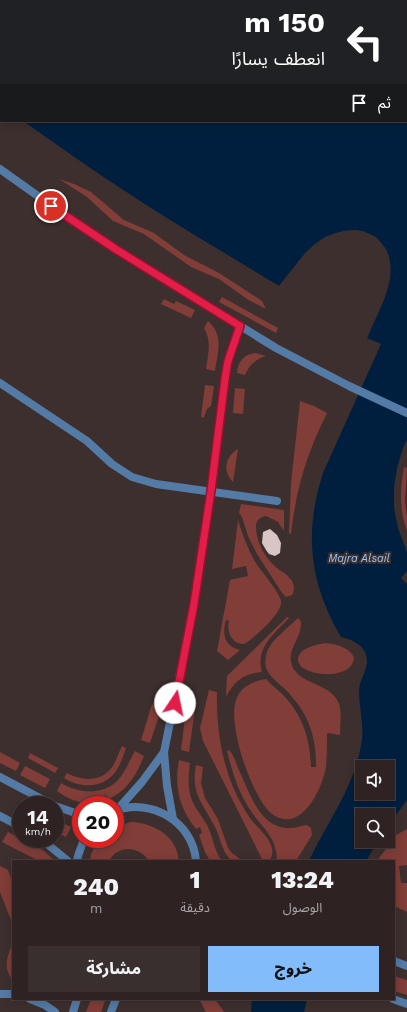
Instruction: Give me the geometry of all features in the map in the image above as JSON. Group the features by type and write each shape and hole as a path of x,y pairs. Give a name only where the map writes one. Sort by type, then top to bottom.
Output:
{"street":[{"path":"0,169 54,208 117,250 276,348 349,386 407,413"},
{"path":"174,819 167,786 164,752 194,604 228,361 240,326"},
{"path":"0,383 87,441 112,464 132,477 156,484 277,501"},
{"path":"124,801 142,782 164,752"},
{"path":"0,776 37,796"},
{"path":"124,808 146,807 174,819 188,836 193,846 196,860"},
{"path":"0,816 12,822"},
{"path":"52,848 67,860"},
{"path":"77,860 81,848"},
{"path":"395,961 407,966"},
{"path":"0,994 12,994"},
{"path":"32,1000 45,1005 56,1012"},
{"path":"73,1012 77,1000"},
{"path":"111,1012 116,1000"},
{"path":"395,1000 407,1004"}],"shaded area":[{"path":"59,179 91,192 124,220 154,233 184,255 219,273 262,301 266,309 247,299 219,279 191,267 144,234 113,221 87,197"},
{"path":"222,297 278,328 276,333 219,302"},
{"path":"164,299 174,304 176,301 195,310 191,318 161,304"},
{"path":"208,321 216,332 219,344 215,371 206,369 209,343 204,328"},
{"path":"256,353 266,356 253,363 245,375 237,373 242,359 248,355"},
{"path":"205,385 214,386 211,406 207,409 204,417 202,418 201,416"},
{"path":"235,388 245,389 243,414 233,413"},
{"path":"300,401 327,413 303,472 299,486 291,534 289,533 291,483"},
{"path":"238,449 233,482 227,473 226,464 230,456"},
{"path":"404,467 407,468 405,501 407,531 401,507"},
{"path":"241,504 284,510 284,531 278,522 266,516 261,517 258,520 256,529 260,546 266,556 292,581 294,592 292,595 286,597 282,593 257,554 239,513"},
{"path":"238,520 254,560 273,586 281,601 277,612 267,625 244,644 233,640 228,629 229,621 226,620 224,635 227,642 230,646 240,650 228,660 217,651 230,580 248,576 246,566 232,569"},
{"path":"287,617 289,618 267,642 261,656 262,672 250,674 236,682 226,697 227,676"},
{"path":"298,618 301,621 301,627 291,652 291,662 294,670 299,675 329,691 335,697 339,704 340,711 340,735 327,733 326,767 320,787 315,797 301,814 292,819 282,819 272,814 264,806 249,777 238,743 234,711 238,695 244,688 256,681 266,679 286,698 302,722 309,748 311,767 316,767 313,738 306,718 300,707 288,692 274,680 267,671 265,659 269,647 276,638"},
{"path":"325,643 338,645 349,651 354,658 352,665 340,672 324,674 309,671 299,664 299,657 304,650"},
{"path":"209,690 217,692 218,722 222,751 230,780 246,813 265,835 271,845 272,856 270,860 262,860 203,741 200,728"},
{"path":"152,704 162,707 150,743 141,740"},
{"path":"189,707 195,708 189,752 181,750 185,718 190,718 191,711 189,711"},
{"path":"122,746 126,748 119,766 108,779 102,783 94,785 79,784 64,778 67,773 86,779 93,779 105,774 114,764"},
{"path":"229,750 232,754 257,808 271,823 281,827 294,828 307,825 311,828 312,835 297,860 277,860 274,845 268,832 249,808 239,788 227,751"},
{"path":"135,751 144,756 138,770 130,782 114,796 72,796 72,800 57,791 61,783 82,791 97,791 111,786 122,774"},
{"path":"0,752 20,763 16,771 0,763"},
{"path":"30,753 58,768 55,773 28,758"},
{"path":"179,760 190,763 189,781 191,797 207,826 216,851 221,860 209,860 199,835 202,833 200,827 196,829 185,813 179,796 177,779"},
{"path":"196,765 203,767 201,783 205,798 218,819 228,848 240,860 231,860 226,854 217,831 197,793 195,776"},
{"path":"25,766 50,779 45,788 20,775"},
{"path":"131,822 148,825 163,832 174,844 179,860 148,860 140,852 129,849 118,852 110,860 90,860 94,848 124,848 124,824"},
{"path":"64,824 71,827 66,837 64,836"},
{"path":"407,829 407,865 399,866 401,883 407,883 407,912 395,906 395,860 378,860 386,848 395,848 395,836"},
{"path":"8,832 12,834 12,847 2,842"},
{"path":"14,848 38,848 54,860 37,860"},
{"path":"0,866 8,870 12,880 12,922 0,892"},
{"path":"12,944 12,978 7,966 8,956"},
{"path":"395,976 407,980 407,995 395,991"},
{"path":"91,1000 105,1001 101,1012 86,1012"},
{"path":"200,1000 216,1000 224,1012 206,1012"}],"water":[{"name":"Majra Alsail","path":"24,122 407,122 407,439 397,468 394,488 394,508 398,528 407,552 407,571 401,578 407,584 407,800 395,816 395,808 355,808 355,848 374,848 367,860 310,860 346,790 355,767 355,800 395,800 395,760 357,760 362,738 359,688 367,661 366,655 361,646 352,640 341,637 330,617 316,577 312,537 313,516 323,473 381,344 367,338 384,301 390,278 390,262 387,252 377,239 365,232 352,230 332,234 323,239 306,253 279,286 213,247 85,165"},
{"path":"252,1000 307,1000 304,1012 251,1012"}],"pier":[{"path":"22,122 24,122 100,175 158,213 279,286 306,252 325,237 336,233 355,230 363,231 376,237 386,249 389,256 390,278 384,298 367,338 365,337 382,298 388,277 387,256 375,239 362,233 355,232 336,235 326,239 308,254 278,288 157,215 42,138"}],"building":[{"path":"270,529 277,535 281,543 280,553 275,556 269,554 262,543 263,532"}],"route":[{"path":"51,206 117,250 240,326 228,361 194,604 175,703"}]}
